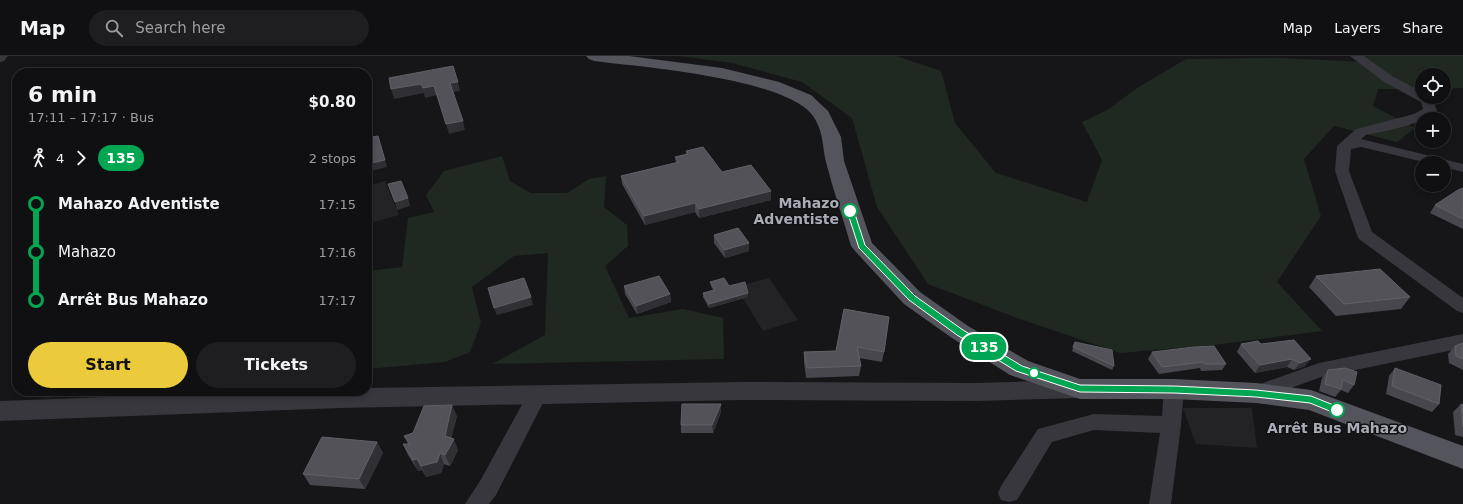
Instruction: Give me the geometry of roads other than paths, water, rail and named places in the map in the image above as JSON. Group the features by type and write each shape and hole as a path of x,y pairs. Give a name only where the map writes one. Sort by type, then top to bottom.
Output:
{"main road":[{"path":"594,56 722,73 773,85 805,99 822,115 832,137 836,161 862,246 912,298 960,332 1019,368 1080,389 1174,389 1256,393 1311,400 1463,458"}],"street":[{"path":"1356,56 1388,79 1427,100 1430,111 1419,117 1361,132 1344,146 1342,171 1365,235 1463,307"},
{"path":"1344,146 1361,143 1418,156"},
{"path":"1451,165 1463,168"},
{"path":"1256,393 1319,370 1463,341"},
{"path":"0,411 332,398 742,391 977,392 1080,389"},
{"path":"1160,504 1171,425 1174,389"},
{"path":"476,504 488,488 538,395"},
{"path":"1009,493 1045,435 1094,422 1171,425"}],"place":[{"name":"Mahazo Adventiste","path":"850,211"},
{"name":"Arrêt Bus Mahazo","path":"1337,410"}]}
